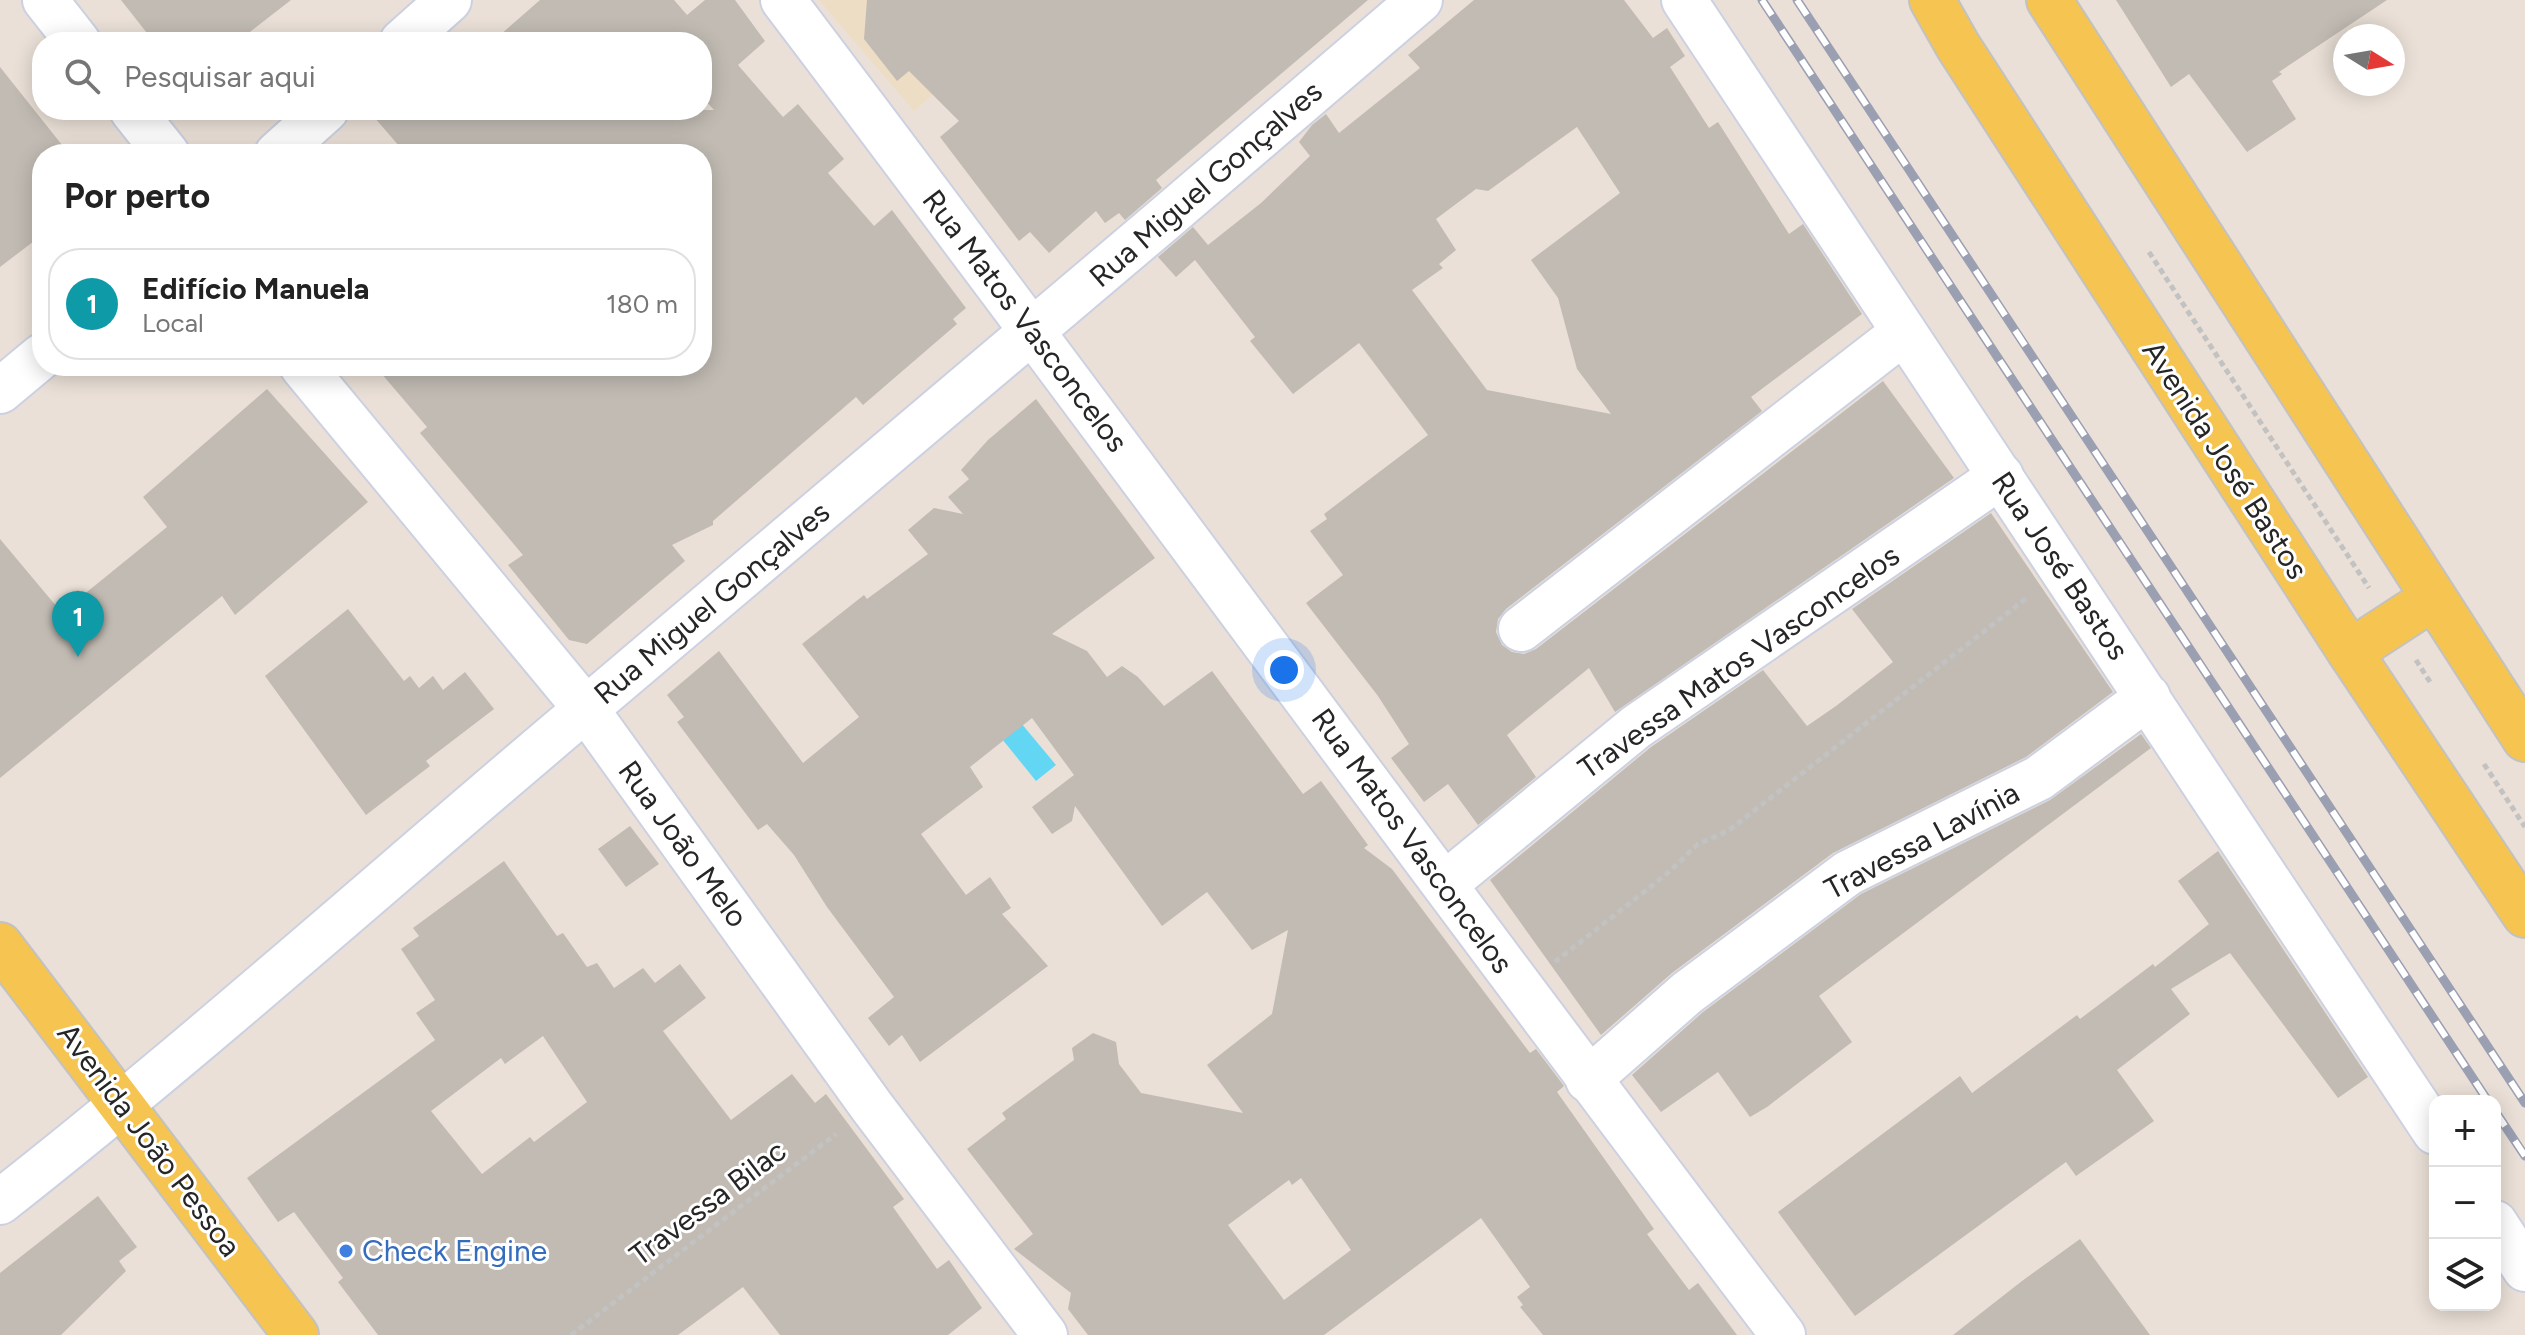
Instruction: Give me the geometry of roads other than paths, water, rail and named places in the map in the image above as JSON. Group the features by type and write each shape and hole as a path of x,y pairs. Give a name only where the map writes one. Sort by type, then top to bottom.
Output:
{"main road":[{"name":"Avenida José Bastos","path":"1932,0 1966,59 2350,652 2525,915"},
{"path":"2049,0 2525,739"},
{"path":"2350,652 2433,598"},
{"name":"Avenida João Pessoa","path":"0,945 296,1335"}],"street":[{"path":"45,0 70,32"},
{"path":"413,32 449,0"},
{"name":"Rua Matos Vasconcelos","path":"783,0 1035,332 1588,1080 1783,1335"},
{"name":"Rua Miguel Gonçalves","path":"0,1202 123,1105 586,709 1035,332 1420,0"},
{"name":"Rua José Bastos","path":"1684,0 2429,1123"},
{"path":"140,120 159,144"},
{"path":"288,144 315,120"},
{"path":"1521,629 1904,332"},
{"path":"0,391 32,364"},
{"name":"Rua João Melo","path":"310,376 586,709 872,1107 1045,1335"},
{"name":"Travessa Matos Vasconcelos","path":"1445,884 1636,727 2001,476"},
{"name":"Travessa Lavínia","path":"1588,1080 1687,993 1848,873 2039,778 2148,697"},
{"path":"2501,1232 2525,1269"}],"water":[{"path":"1021,723 1056,765 1036,781 1002,739"}],"railway":[{"path":"1762,0 2484,1095"},
{"path":"1797,0 2525,1103"},
{"path":"2501,1120 2525,1156"}],"place":[{"name":"Edifício Manuela","path":"78,657"},
{"name":"Check Engine","path":"346,1251"}]}
